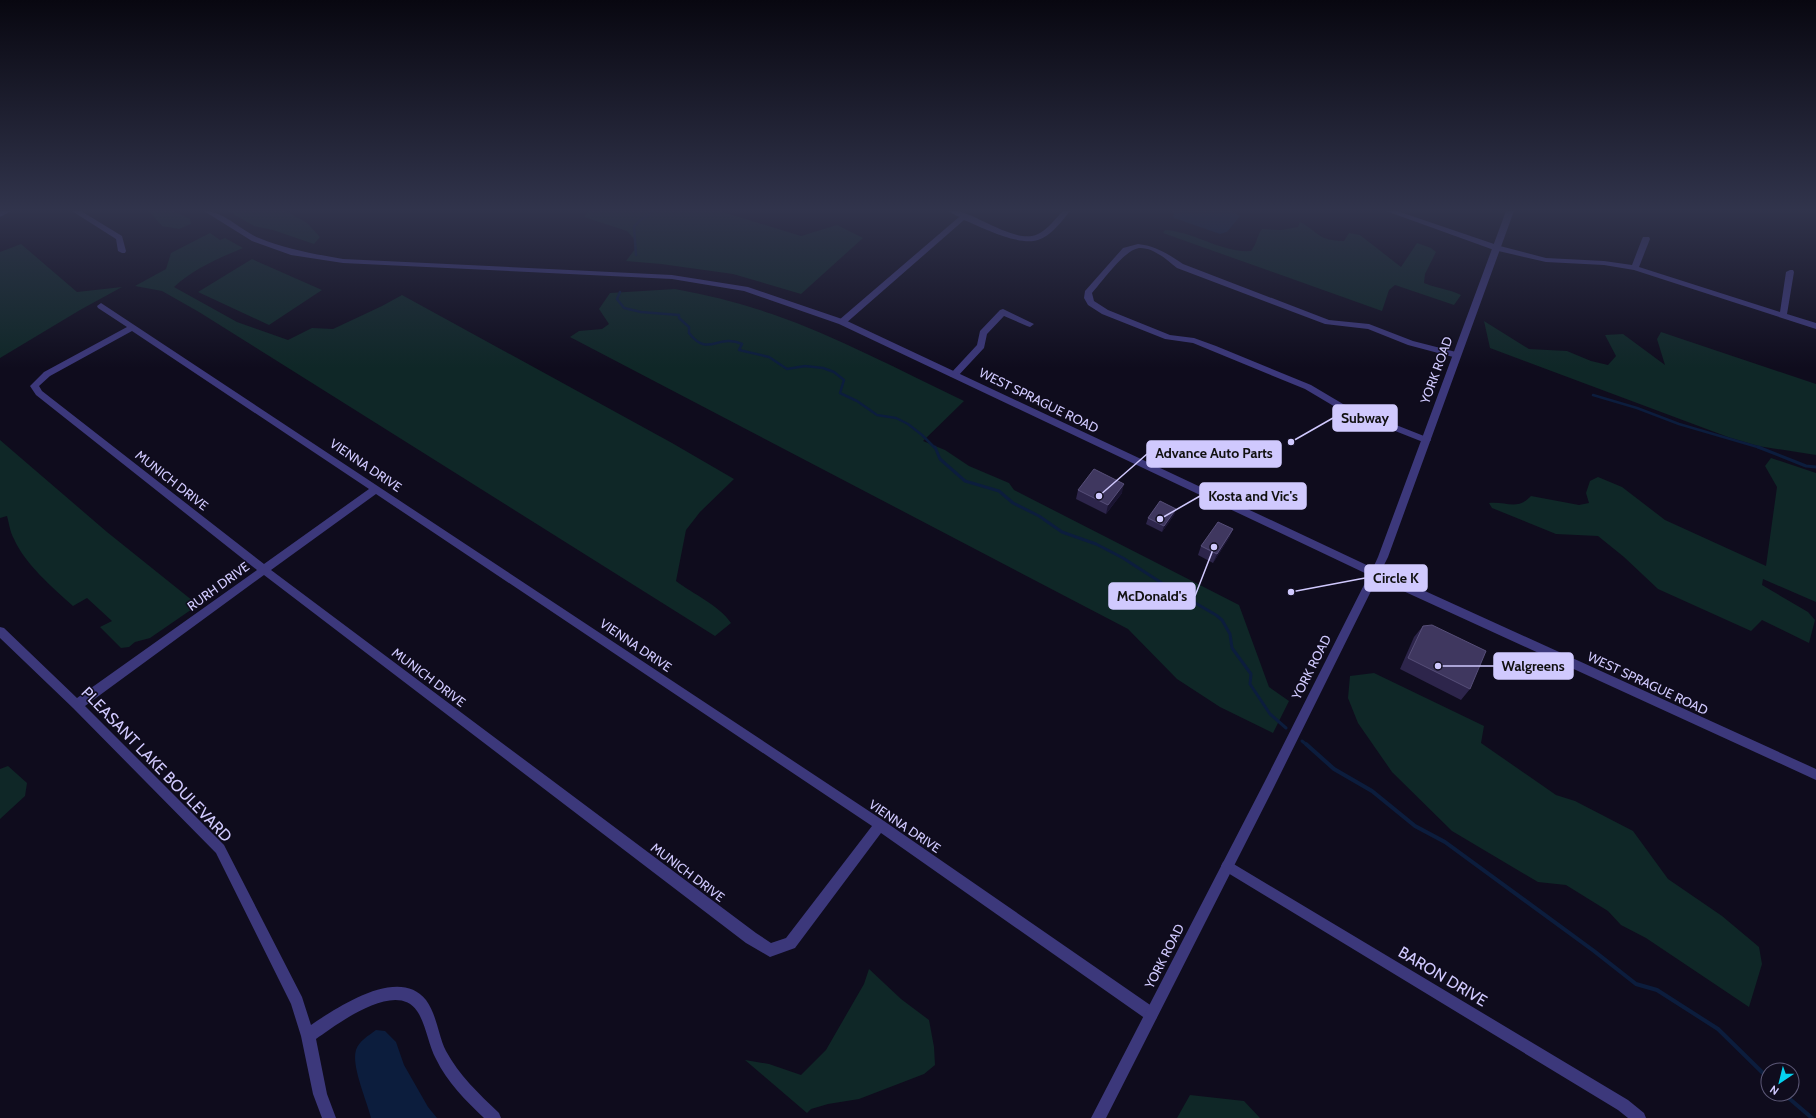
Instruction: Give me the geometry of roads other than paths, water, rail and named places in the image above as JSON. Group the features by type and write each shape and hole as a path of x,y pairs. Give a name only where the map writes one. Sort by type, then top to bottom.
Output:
{"street":[{"name":"WEST SPRAGUE ROAD","path":"388,263 672,277 745,290 842,322 1374,573 1816,775"},
{"path":"842,322 910,263"},
{"path":"1114,263 1088,293 1088,298 1091,303 1105,312 1168,337 1194,341 1213,348 1308,387 1340,406 1426,440"},
{"path":"1176,263 1180,266 1328,322 1369,327 1411,343 1457,355"},
{"name":"YORK ROAD","path":"1098,1118 1383,557 1491,263"},
{"path":"1605,263 1635,268 1816,326"},
{"path":"1635,268 1637,263"},
{"path":"1783,315 1790,272"},
{"name":"VIENNA DRIVE","path":"101,306 880,825 1151,1014"},
{"path":"954,375 981,346 983,333 1003,312 1030,324"},
{"name":"MUNICH DRIVE","path":"133,327 47,374 34,386 38,393 264,570 751,938 770,950 790,944 880,825"},
{"name":"RURH DRIVE","path":"77,705 376,489"},
{"name":"PLEASANT LAKE BOULEVARD","path":"0,631 77,705 220,849 296,1002 308,1036 320,1094 329,1118"},
{"name":"BARON DRIVE","path":"1227,866 1623,1105 1639,1118"},
{"path":"308,1036 355,1004 380,994 405,994 415,999 424,1009 436,1044 454,1076 471,1096 494,1118"}],"water":[{"path":"376,1030 385,1031 396,1042 404,1065 428,1107 437,1118 371,1118 357,1074 355,1057 359,1044"}],"waterway":[{"path":"620,292 617,299 624,308 641,312 679,315 679,318 689,327 689,333 702,344 708,345 726,341 734,341 742,344 739,350 769,357 787,369 805,366 823,368 834,372 844,380 840,393 857,401 877,415 896,418 908,424 935,448"},
{"path":"1593,395 1637,408 1679,424 1759,447"},
{"path":"935,447 940,459 965,481 999,491 1013,503 1039,516 1062,532 1096,544 1123,558 1171,589 1216,615 1222,620 1230,634 1232,648 1251,674 1250,684 1270,714 1286,728"},
{"path":"1759,447 1806,466 1816,467"},
{"path":"1302,741 1307,745"},
{"path":"1306,744 1334,769 1372,791 1415,826 1445,842 1594,951 1636,984 1657,990 1718,1029 1760,1070"},
{"path":"1793,1102 1812,1118"}],"place":[{"name":"Subway","path":"1291,442"},
{"name":"Advance Auto Parts","path":"1099,496"},
{"name":"Kosta and Vic's","path":"1160,519"},
{"name":"McDonald's","path":"1214,547"},
{"name":"Circle K","path":"1291,592"},
{"name":"Walgreens","path":"1438,666"}]}
